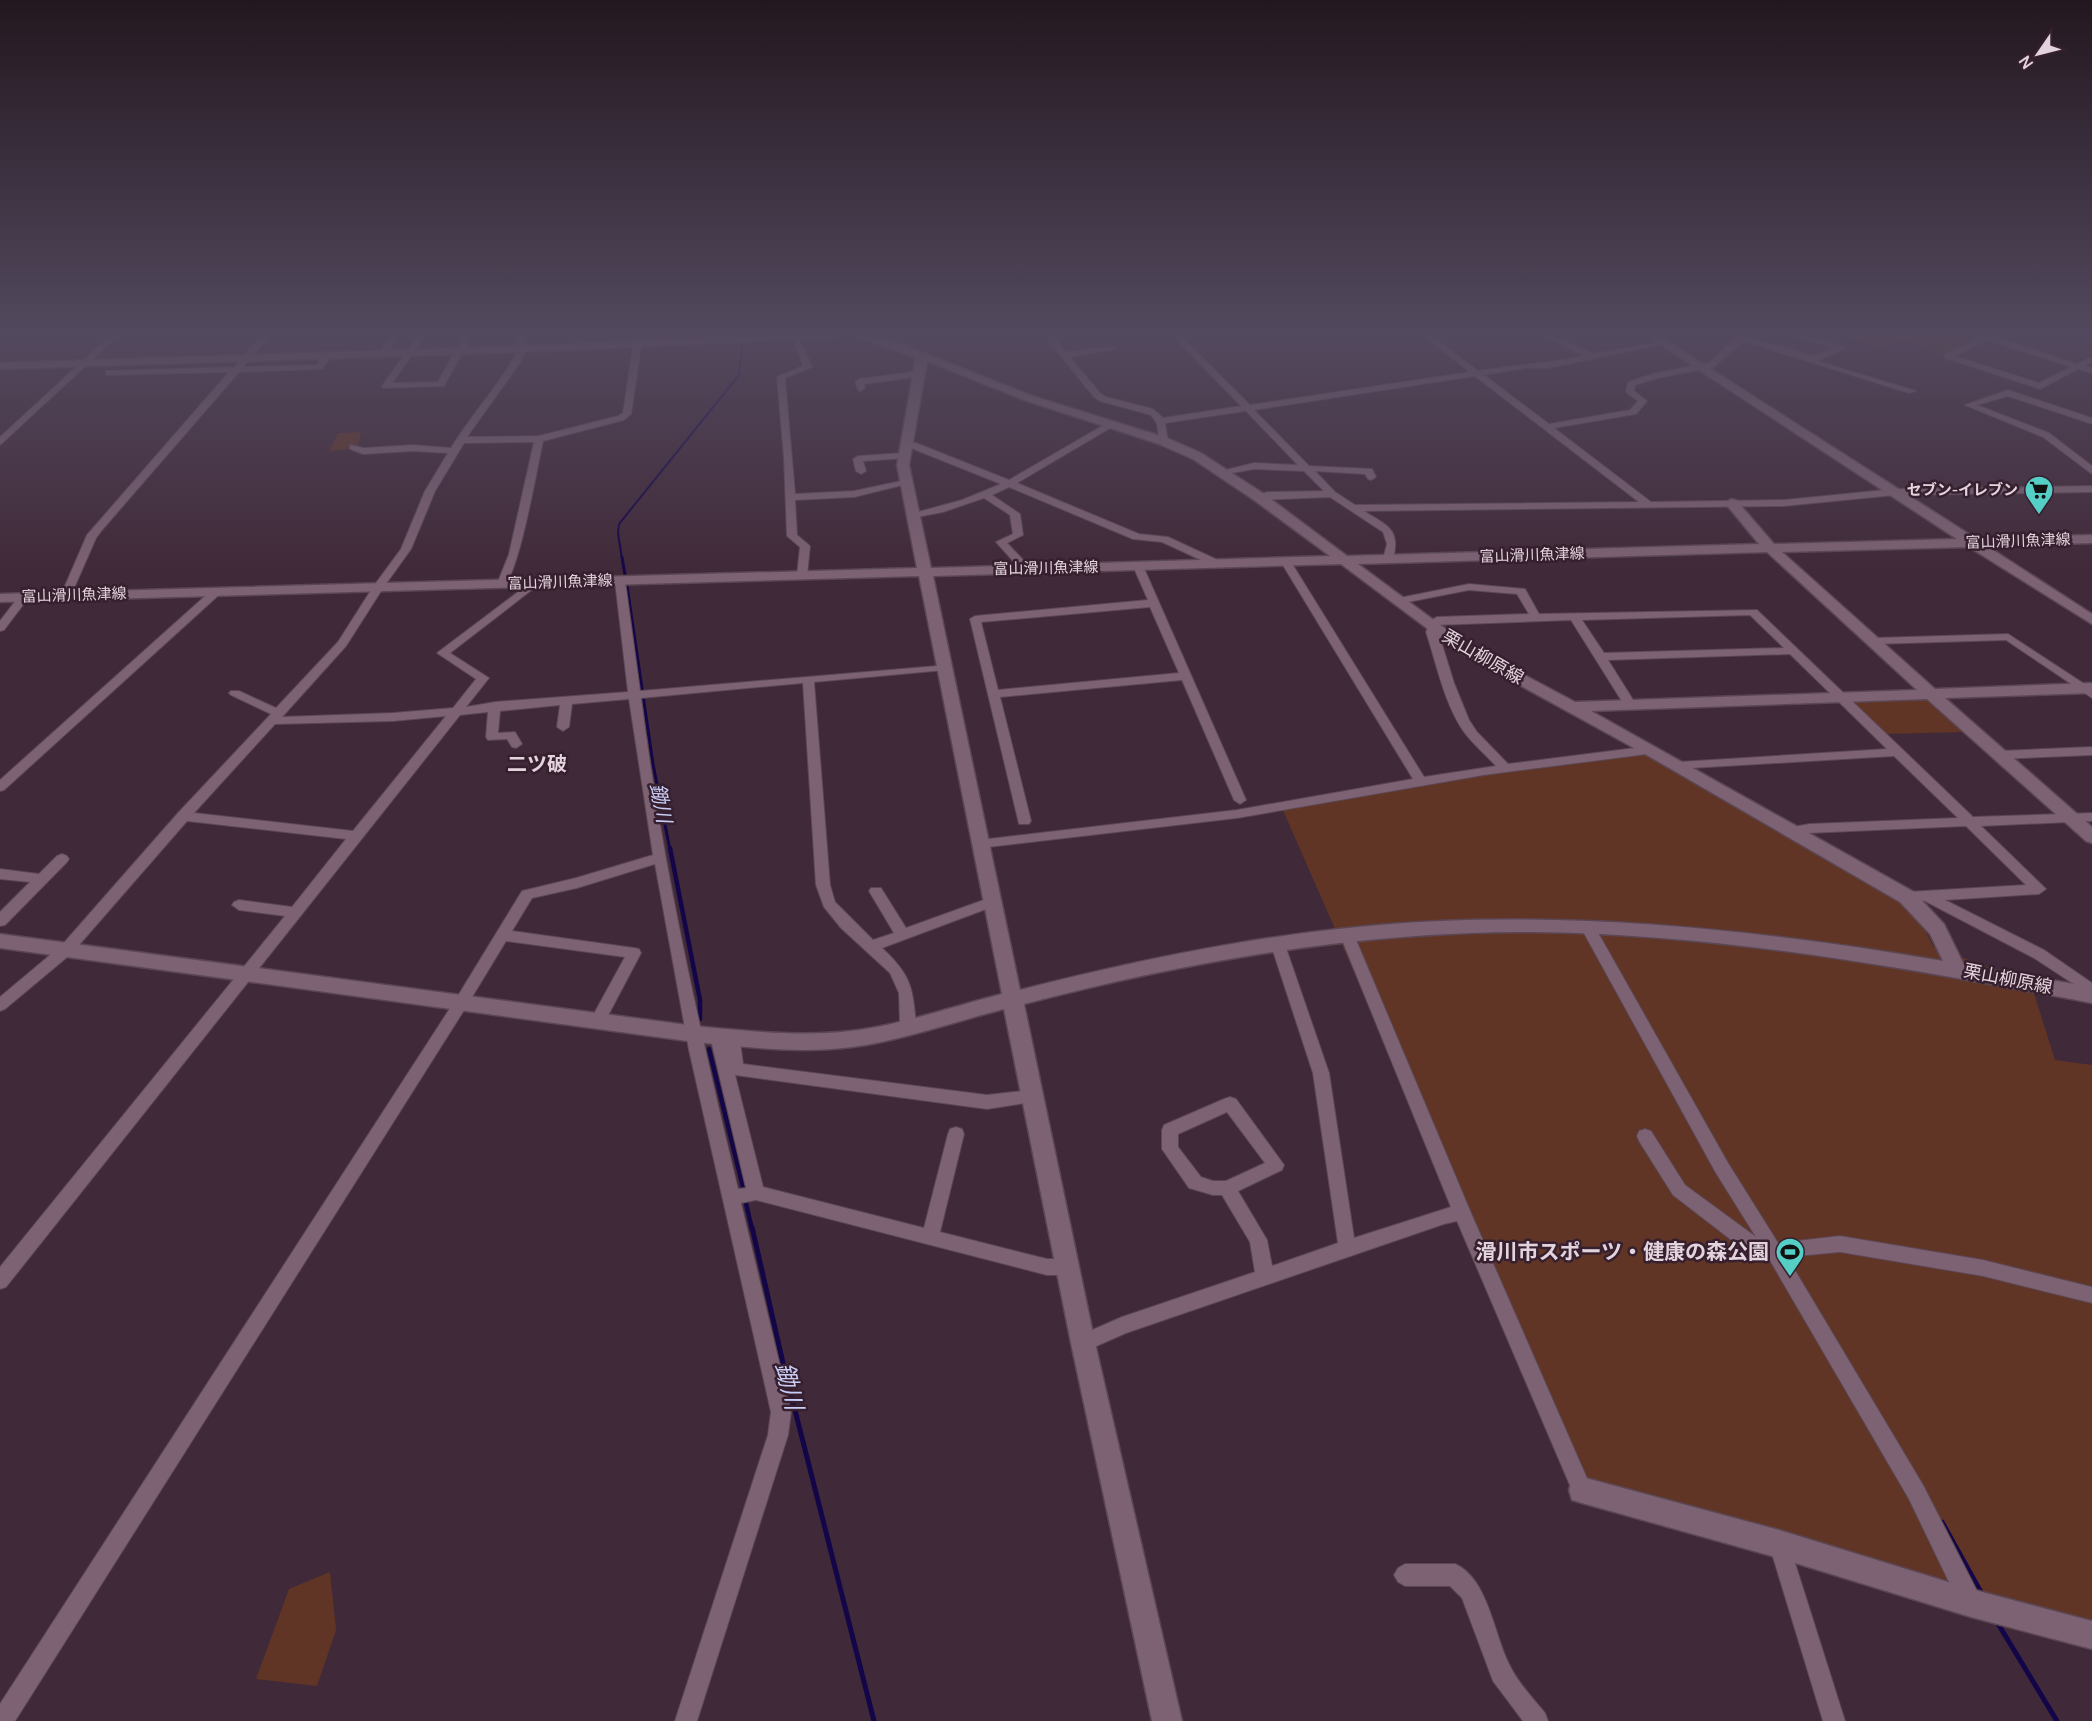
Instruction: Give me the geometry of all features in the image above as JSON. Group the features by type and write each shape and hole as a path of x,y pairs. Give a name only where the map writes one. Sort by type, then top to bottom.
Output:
{"street":[{"path":"0,442 30,414"},
{"path":"66,595 91,537 197,414"},
{"path":"0,1005 67,948 183,816 342,644 378,587 406,549 430,490 478,414"},
{"path":"462,440 539,439 621,418 627,414"},
{"path":"785,414 792,536 805,546 802,575"},
{"path":"911,414 904,450 906,483 923,572 945,667 1083,1343 1167,1721"},
{"name":"栗山柳原線","path":"1077,414 1163,441 1197,456 1259,497 1461,646 1651,750 1907,897 1931,917 1948,947 1956,970 2092,995"},
{"path":"1156,414 1161,421 1163,441"},
{"path":"1161,421 1207,414"},
{"path":"1256,414 1332,494 1388,531 1392,544 1388,559"},
{"path":"1530,414 1648,504"},
{"path":"1547,427 1626,414"},
{"path":"1775,414 2092,620"},
{"path":"1993,414 2046,435 2092,471"},
{"path":"2072,414 2092,421"},
{"path":"912,515 985,495 1011,484 1109,425"},
{"path":"502,584 514,554 539,439"},
{"path":"861,471 858,459 904,450 913,445 1137,537 1164,539 1218,564"},
{"path":"353,447 363,452 413,448 455,451"},
{"path":"2075,457 2092,456"},
{"path":"1224,473 1254,466 1369,471 1371,477"},
{"path":"790,497 854,494 906,483"},
{"path":"1351,508 1784,503 1895,492 2092,489"},
{"path":"1259,497 1332,494"},
{"path":"985,495 1015,514 1018,536 1001,543 1026,569"},
{"path":"1731,503 1791,569 2092,837"},
{"name":"富山滑川魚津線","path":"0,598 2092,539"},
{"path":"1286,562 1421,782"},
{"path":"1138,566 1240,800"},
{"path":"620,580 639,694 660,858 697,1050 743,1196"},
{"path":"0,1281 244,974 460,710 483,678 442,652 534,583"},
{"path":"1398,601 1469,587 1521,591 1536,618"},
{"path":"0,787 217,591"},
{"path":"0,627 24,597"},
{"path":"1024,821 975,619 1154,603"},
{"path":"1504,769 1491,750 1470,731 1461,714 1432,632 1431,626 1437,620 1753,612 2039,889 1907,897"},
{"path":"1575,617 1629,703"},
{"path":"1874,641 2008,637 2089,690"},
{"path":"1599,657 1794,651"},
{"path":"235,693 273,717 393,717 945,667"},
{"path":"993,694 1185,676"},
{"path":"808,679 823,885 829,904 870,947 896,970 906,993 908,1026"},
{"path":"1571,707 1629,703 2089,690"},
{"path":"563,727 566,701"},
{"path":"495,706 492,737 511,735 516,744"},
{"path":"980,844 1237,814 1504,769 1651,750"},
{"path":"2000,755 2092,751"},
{"path":"1678,766 1898,752"},
{"path":"183,816 356,836"},
{"path":"1791,831 1810,828 2092,817"},
{"path":"2,1721 461,1003 527,894 577,883 660,858"},
{"path":"0,921 62,859"},
{"path":"0,874 42,879"},
{"path":"876,891 903,935"},
{"path":"1928,897 2039,954 2092,990"},
{"path":"870,947 992,902"},
{"path":"239,905 295,912"},
{"path":"0,941 67,948 695,1034 785,1043 853,1039 1012,999 1215,954 1347,935 1442,929 1587,926 1693,933 1956,970"},
{"path":"1587,926 1722,1168 1809,1308 1916,1492 1971,1603"},
{"path":"502,935 634,953 598,1021"},
{"path":"1347,935 1462,1213 1582,1490 1779,1544 1971,1603 2092,1635"},
{"path":"1278,945 1321,1073 1347,1248"},
{"path":"726,1037 736,1069 987,1102 1032,1096"},
{"path":"686,1721 778,1435 780,1412 743,1196 726,1037"},
{"path":"1230,1104 1276,1165 1227,1188 1213,1188 1195,1183 1170,1149 1170,1130 1230,1104"},
{"path":"930,1237 956,1134"},
{"path":"1645,1136 1679,1190 1749,1243 1772,1251 1840,1244 1983,1268 2092,1295"},
{"path":"1227,1188 1258,1240 1264,1276"},
{"path":"743,1196 930,1237 1047,1266 1067,1267"},
{"path":"1083,1343 1122,1326 1264,1276 1444,1216 1462,1213"},
{"path":"1779,1544 1834,1721"},
{"path":"1405,1575 1455,1575 1470,1591 1501,1672 1537,1721"}],"shaded area":[{"path":"361,432 358,446 329,451 338,433"},
{"path":"1929,698 1965,732 1885,734 1850,700"},
{"name":"滑川市スポーツ・健康の森公園","path":"1651,750 1870,874 1918,916 1933,946 2031,984 2055,1060 2092,1065 2092,1628 1582,1490 1281,806"},
{"path":"330,1572 336,1630 317,1686 256,1679 289,1589"}],"waterway":[{"name":"鋤川","path":"622,559 619,524 707,414"},
{"name":"鋤川","path":"622,557 625,575"},
{"name":"鋤川","path":"627,586 653,764 670,850"},
{"name":"鋤川","path":"670,848 700,1000 700,1019"},
{"name":"鋤川","path":"709,1049 744,1191"},
{"name":"鋤川","path":"745,1199 752,1229"},
{"name":"鋤川","path":"752,1227 783,1363 874,1721"},
{"path":"1942,1522 1982,1594"},
{"path":"1997,1622 2057,1721"}],"place":[{"name":"セブン-イレブン","path":"2039,516"},
{"name":"滑川市スポーツ・健康の森公園","path":"1790,1278"}],"district":[{"name":"二ツ破","path":"537,764"}]}
